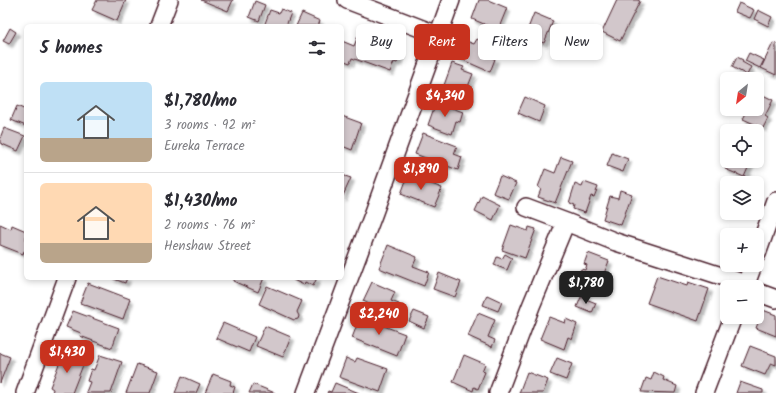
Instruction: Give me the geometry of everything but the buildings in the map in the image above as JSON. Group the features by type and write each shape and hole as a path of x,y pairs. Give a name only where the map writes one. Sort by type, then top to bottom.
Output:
{"street":[{"path":"160,24 169,0"},
{"path":"347,0 414,26"},
{"path":"442,24 450,0"},
{"path":"306,393 429,60"},
{"path":"764,234 776,201"},
{"path":"526,207 616,242 726,280"},
{"path":"498,393 531,306 566,222"},
{"path":"25,393 66,280"},
{"path":"764,294 776,299"},
{"path":"704,393 731,324"}]}
